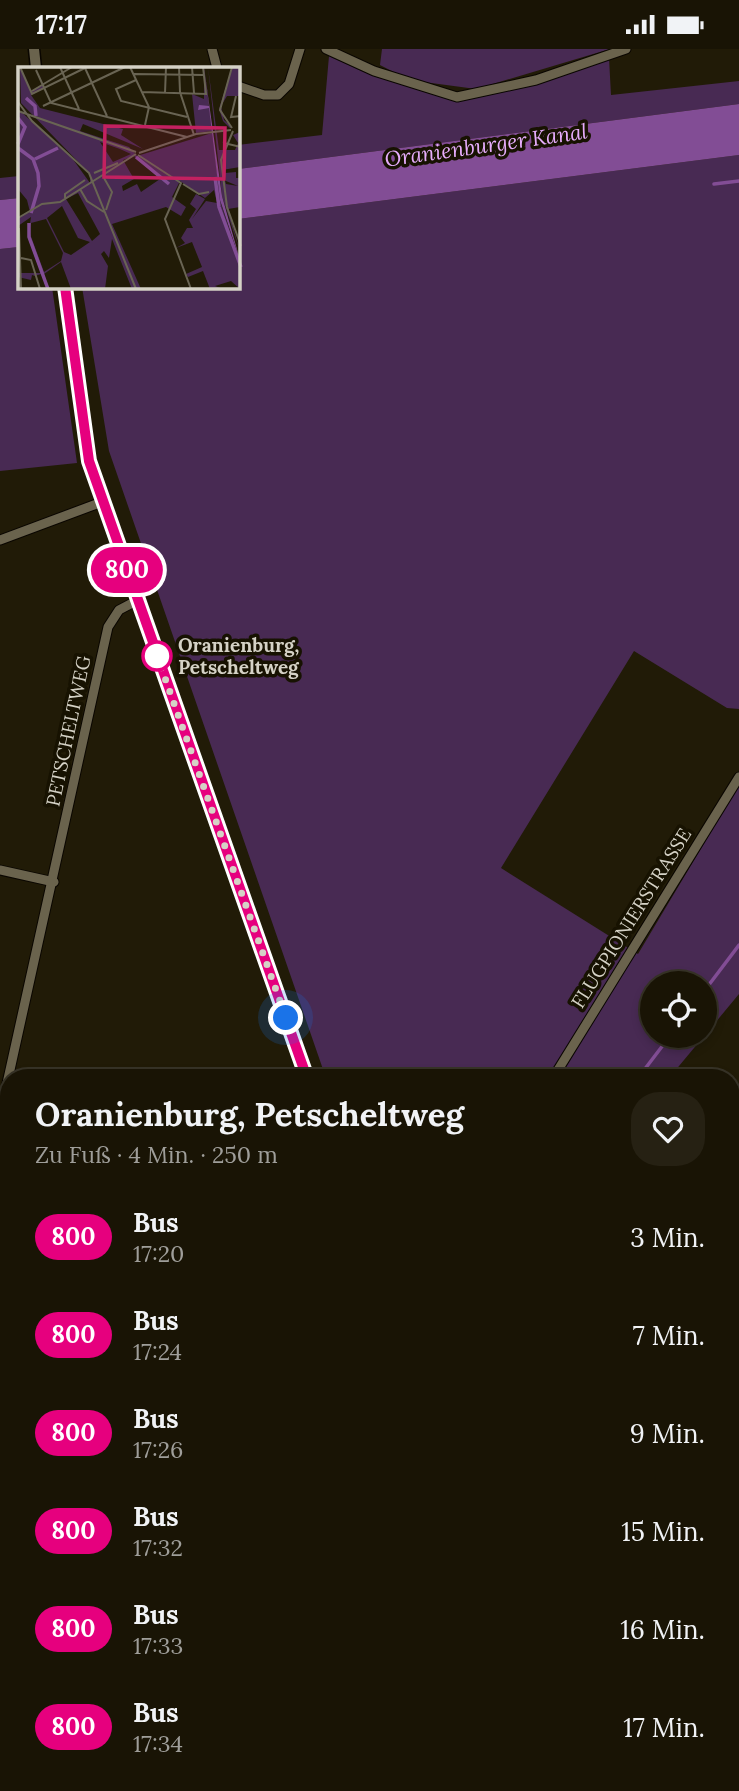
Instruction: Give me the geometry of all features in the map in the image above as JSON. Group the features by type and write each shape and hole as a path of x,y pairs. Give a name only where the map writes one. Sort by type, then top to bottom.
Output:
{"street":[{"path":"34,49 36,67"},
{"path":"212,49 217,67"},
{"path":"240,87 264,95 278,95 289,84 300,49"},
{"path":"330,50 374,71 457,97 536,80 626,49"},
{"path":"65,289 86,442 102,502 304,1069"},
{"path":"0,540 102,502"},
{"name":"PETSCHELTWEG","path":"11,1069 54,882 108,627 119,610 138,600"},
{"name":"FLUGPIONIERSTRASSE","path":"559,1069 739,776"},
{"path":"0,870 54,882"}],"shaded area":[{"path":"382,49 610,49 476,89 409,80 380,65"},
{"path":"329,56 371,75 457,102 537,82 609,58 611,95 739,81 739,104 240,169 240,145 322,135"},
{"path":"739,155 739,709 727,708 634,651 501,868 638,954 739,785 739,994 717,1021 717,971 640,971 640,1048 694,1048 676,1069 323,1069 109,451 82,289 240,289 240,219"},
{"path":"18,176 18,198 0,200 0,178"},
{"path":"18,247 18,289 52,289 77,463 0,471 0,249"}],"water":[{"name":"Oranienburger Kanal","path":"739,104 739,155 240,219 240,169"},
{"path":"18,198 18,247 0,249 0,200"}],"waterway":[{"path":"714,184 739,181"},
{"path":"717,974 739,945"},
{"path":"645,1069 661,1048"}],"bus line":[{"name":"800","path":"65,289 89,461 304,1069"}],"place":[{"name":"Oranienburg, Petscheltweg","path":"157,656"}],"route":[{"path":"157,656 155,650 286,1018"}]}
